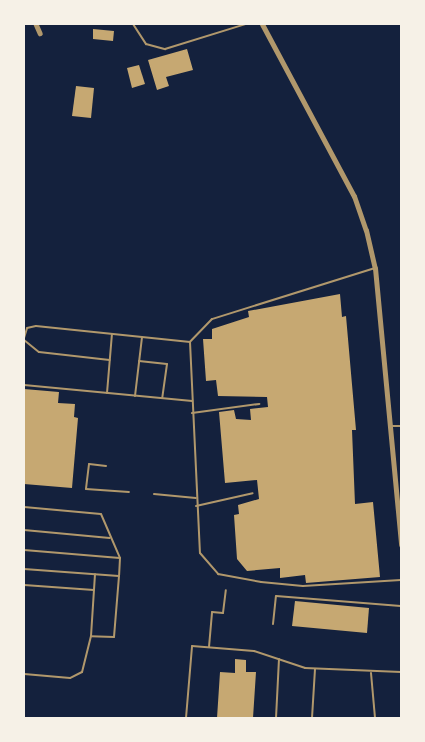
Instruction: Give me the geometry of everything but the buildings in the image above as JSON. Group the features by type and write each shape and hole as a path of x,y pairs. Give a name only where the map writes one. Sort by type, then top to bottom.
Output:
{"street":[{"path":"36,24 40,32"},
{"path":"262,24 354,196 375,268 401,545"}],"lane":[{"path":"133,24 146,44 165,49 246,24"},
{"path":"375,268 212,319 190,342 196,506 200,553 218,574 303,586 401,580"},
{"path":"110,360 39,352 24,339 27,328 36,326 190,342"},
{"path":"107,393 112,334"},
{"path":"135,396 142,337"},
{"path":"139,360 167,364 162,398"},
{"path":"24,385 192,401"},
{"path":"192,413 259,404"},
{"path":"389,426 401,426"},
{"path":"106,466 89,464 86,489 129,492"},
{"path":"196,506 253,493"},
{"path":"154,494 196,498"},
{"path":"24,507 101,514 120,558 119,576 114,637 91,636"},
{"path":"24,530 110,538"},
{"path":"24,550 120,558"},
{"path":"24,569 119,576"},
{"path":"24,674 70,678 82,672 91,636 95,574"},
{"path":"24,585 94,590"},
{"path":"209,647 212,612 223,613 226,590"},
{"path":"273,624 276,596 401,606"},
{"path":"186,718 192,646 254,651 315,669 401,672"},
{"path":"276,718 280,659"},
{"path":"312,718 315,669"},
{"path":"371,672 375,718"}]}
